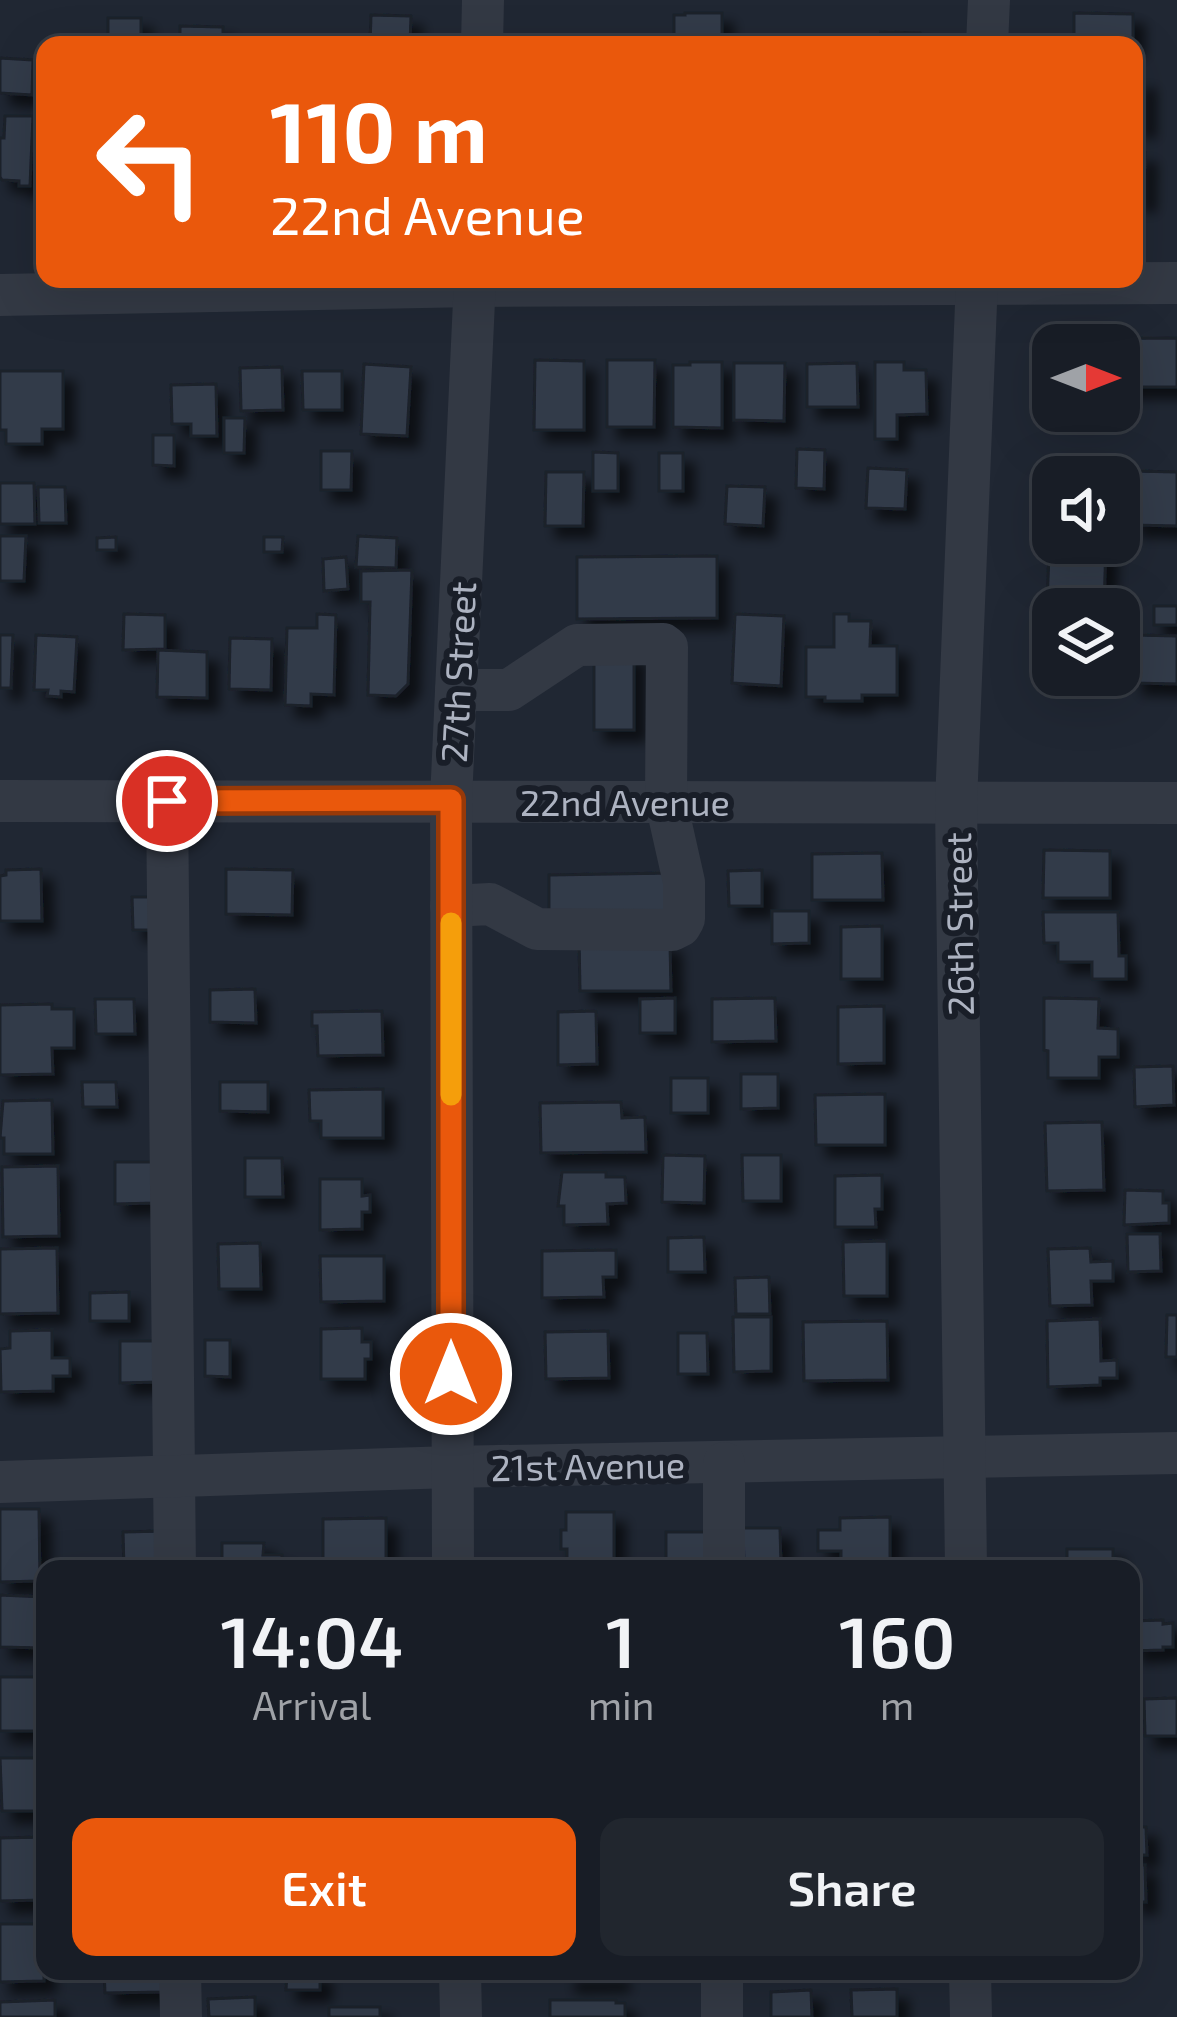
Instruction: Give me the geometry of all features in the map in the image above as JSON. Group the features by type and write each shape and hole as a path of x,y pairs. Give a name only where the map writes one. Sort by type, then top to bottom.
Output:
{"street":[{"path":"482,36 484,0"},
{"path":"987,36 989,0"},
{"path":"1143,283 1177,283"},
{"path":"0,295 256,288"},
{"name":"27th Street","path":"453,1560 451,800 475,288"},
{"name":"26th Street","path":"966,1560 956,803 976,288"},
{"path":"451,906 490,904 537,928 672,930 684,920 684,882 666,802 667,647 577,645 509,690 456,690"},
{"name":"22nd Avenue","path":"0,801 1177,803"},
{"path":"167,801 175,1560"},
{"name":"21st Avenue","path":"0,1482 451,1467 1177,1453"},
{"path":"724,1462 724,1560"},
{"path":"180,1980 181,2017"},
{"path":"460,1980 461,2017"},
{"path":"722,1980 722,2017"},
{"path":"970,1980 971,2017"}],"building":[{"path":"722,13 722,36 674,36 674,15"},
{"path":"1074,13 1133,14 1133,36 1074,36"},
{"path":"371,15 411,16 410,36 370,36"},
{"path":"108,18 141,18 141,36 108,36"},
{"path":"180,26 223,27 223,36 180,36"},
{"path":"881,32 920,33 920,36 881,36"},
{"path":"0,58 33,60 32,95 0,93"},
{"path":"5,116 33,116 30,186 0,177"},
{"path":"1140,338 1177,338 1177,387 1140,387"},
{"path":"535,360 584,361 584,430 534,430"},
{"path":"607,360 655,360 654,427 607,427"},
{"path":"722,362 722,428 673,427 673,365"},
{"path":"875,362 904,362 904,370 926,370 927,414 897,415 897,439 875,439"},
{"path":"734,363 785,363 784,421 734,420"},
{"path":"857,363 858,407 807,407 807,364"},
{"path":"364,364 411,367 407,436 361,434"},
{"path":"282,367 283,410 241,411 240,368"},
{"path":"0,371 63,371 63,429 42,429 42,444 6,444 6,430 0,430"},
{"path":"302,371 342,371 342,410 303,410"},
{"path":"216,384 217,436 191,436 191,424 172,424 171,385"},
{"path":"224,418 245,418 244,453 224,453"},
{"path":"153,435 174,435 174,466 153,465"},
{"path":"797,449 825,450 824,489 796,488"},
{"path":"321,451 352,451 351,490 321,490"},
{"path":"593,452 618,453 618,491 593,491"},
{"path":"659,453 683,453 683,491 659,491"},
{"path":"868,468 907,470 905,509 866,508"},
{"path":"1140,471 1177,472 1177,526 1140,525"},
{"path":"546,472 584,472 583,526 545,526"},
{"path":"0,483 34,483 35,524 0,524"},
{"path":"727,486 765,487 763,526 725,524"},
{"path":"38,487 65,487 66,523 39,523"},
{"path":"0,536 26,536 24,581 0,581"},
{"path":"358,536 397,538 396,568 356,567"},
{"path":"116,537 116,550 97,550 97,538"},
{"path":"264,537 283,537 282,552 264,552"},
{"path":"717,556 717,618 577,619 577,557"},
{"path":"346,557 348,589 324,591 323,559"},
{"path":"1049,564 1105,564 1105,588 1048,588"},
{"path":"412,570 408,684 396,696 368,695 370,602 361,602 361,571"},
{"path":"1154,606 1177,606 1177,625 1154,625"},
{"path":"124,614 165,615 165,649 123,650"},
{"path":"317,614 336,615 334,695 311,694 311,706 285,705 287,628 317,628"},
{"path":"735,614 784,616 781,686 732,683"},
{"path":"834,614 849,614 849,621 871,621 870,646 897,646 897,695 862,695 862,701 806,697 806,647 834,647"},
{"path":"0,635 13,635 11,688 0,688"},
{"path":"36,635 77,637 74,692 61,691 61,697 34,690"},
{"path":"1140,635 1177,636 1177,684 1140,683"},
{"path":"230,638 272,639 271,690 229,689"},
{"path":"158,650 207,652 207,698 157,697"},
{"path":"594,652 634,652 634,730 594,730"},
{"path":"1044,850 1110,851 1110,898 1043,898"},
{"path":"882,853 883,900 812,900 812,854"},
{"path":"41,869 42,921 0,921 0,876 6,870"},
{"path":"226,869 293,870 292,915 226,914"},
{"path":"762,870 762,906 729,906 728,871"},
{"path":"673,873 674,911 549,913 549,875"},
{"path":"132,897 155,897 157,930 133,930"},
{"path":"772,911 809,911 809,943 772,944"},
{"path":"1043,912 1118,912 1119,956 1126,956 1126,979 1092,979 1092,962 1058,962 1058,943 1044,943"},
{"path":"882,926 882,979 841,979 841,927"},
{"path":"579,937 670,942 671,991 580,991"},
{"path":"255,989 256,1023 210,1022 210,990"},
{"path":"675,998 675,1033 640,1033 640,999"},
{"path":"775,998 776,1041 712,1042 712,999"},
{"path":"1044,998 1099,999 1098,1028 1118,1029 1118,1057 1099,1057 1099,1078 1048,1078"},
{"path":"95,999 134,999 135,1034 96,1034"},
{"path":"52,1004 52,1009 74,1009 74,1048 52,1048 53,1074 0,1075 0,1005"},
{"path":"884,1006 884,1063 838,1064 838,1007"},
{"path":"382,1011 383,1055 318,1056 312,1012"},
{"path":"596,1011 597,1064 558,1065 558,1012"},
{"path":"1173,1066 1174,1105 1135,1107 1134,1067"},
{"path":"741,1074 778,1074 778,1108 741,1109"},
{"path":"671,1078 708,1078 708,1113 671,1113"},
{"path":"82,1082 116,1082 117,1107 83,1107"},
{"path":"220,1082 268,1082 268,1112 220,1111"},
{"path":"383,1089 383,1138 321,1138 321,1121 310,1121 309,1090"},
{"path":"885,1094 885,1145 816,1145 815,1095"},
{"path":"52,1100 53,1154 4,1154 4,1138 0,1138 3,1101"},
{"path":"621,1102 622,1118 645,1117 646,1152 541,1153 540,1103"},
{"path":"1102,1122 1104,1190 1047,1191 1045,1123"},
{"path":"663,1155 705,1156 704,1203 662,1202"},
{"path":"742,1155 781,1155 781,1201 743,1201"},
{"path":"245,1158 282,1158 283,1197 245,1197"},
{"path":"115,1162 155,1162 156,1203 115,1204"},
{"path":"58,1166 59,1236 3,1237 2,1167"},
{"path":"562,1172 625,1177 626,1203 607,1204 608,1224 564,1225 564,1206 558,1206"},
{"path":"882,1175 882,1209 875,1209 876,1227 835,1227 835,1176"},
{"path":"320,1179 362,1179 362,1196 370,1195 370,1212 362,1212 362,1229 320,1230"},
{"path":"1125,1190 1163,1191 1163,1203 1169,1203 1169,1223 1124,1225"},
{"path":"1127,1234 1160,1234 1161,1271 1128,1272"},
{"path":"704,1237 705,1272 668,1272 668,1238"},
{"path":"887,1241 887,1296 844,1296 843,1242"},
{"path":"260,1243 261,1289 219,1289 218,1244"},
{"path":"57,1248 58,1313 0,1314 0,1249"},
{"path":"1090,1248 1091,1262 1113,1261 1113,1281 1091,1281 1092,1305 1050,1306 1048,1249"},
{"path":"616,1250 616,1277 603,1277 604,1297 542,1298 542,1251"},
{"path":"320,1256 384,1256 384,1301 321,1302"},
{"path":"769,1277 770,1314 736,1314 735,1278"},
{"path":"129,1292 129,1321 90,1321 90,1293"},
{"path":"1167,1315 1177,1315 1177,1357 1166,1357"},
{"path":"733,1317 771,1317 771,1371 734,1372"},
{"path":"1100,1319 1101,1361 1117,1360 1117,1378 1100,1378 1100,1385 1048,1387 1047,1321"},
{"path":"887,1321 888,1380 804,1381 803,1322"},
{"path":"362,1328 362,1342 371,1342 365,1379 321,1379 321,1329"},
{"path":"52,1330 52,1358 70,1358 70,1376 53,1376 53,1391 1,1392 0,1349 10,1348 10,1331"},
{"path":"608,1331 609,1378 546,1379 545,1332"},
{"path":"678,1333 707,1333 708,1374 678,1374"},
{"path":"205,1340 230,1340 230,1377 205,1376"},
{"path":"120,1341 159,1341 160,1382 120,1383"},
{"path":"0,1509 39,1509 36,1581 0,1582"},
{"path":"566,1512 614,1512 614,1560 567,1560 567,1549 561,1549 561,1530 566,1530"},
{"path":"890,1517 890,1560 841,1560 841,1551 818,1551 818,1530 840,1530 840,1518"},
{"path":"386,1518 386,1560 323,1560 323,1519"},
{"path":"743,1528 780,1528 781,1560 744,1560"},
{"path":"166,1531 167,1560 124,1560 123,1532"},
{"path":"666,1532 710,1532 710,1560 666,1560"},
{"path":"222,1543 264,1543 263,1555 282,1555 282,1560 222,1560"},
{"path":"1067,1549 1113,1549 1113,1560 1067,1560"},
{"path":"0,1595 36,1597 36,1648 0,1647"},
{"path":"1140,1621 1173,1623 1173,1647 1140,1651"},
{"path":"0,1677 36,1677 36,1731 0,1731"},
{"path":"1177,1698 1177,1736 1145,1736 1144,1699"},
{"path":"0,1758 36,1758 36,1811 2,1811"},
{"path":"1140,1827 1146,1827 1147,1855 1140,1855"},
{"path":"36,1837 36,1900 0,1901 0,1838"},
{"path":"1140,1865 1145,1865 1146,1902 1140,1902"},
{"path":"0,1924 36,1924 36,1980 44,1981 0,1982"},
{"path":"104,1980 165,1980 165,1992 105,1993"},
{"path":"287,1980 320,1980 320,1990 286,1990"},
{"path":"897,1989 897,2017 852,2017 851,1990"},
{"path":"811,1990 812,2017 771,2017 771,1992"},
{"path":"255,1997 255,2017 209,2017 208,1999"},
{"path":"55,2000 55,2017 0,2017 0,2002"},
{"path":"550,2000 616,2000 625,2003 625,2017 550,2017"},
{"path":"329,2007 380,2007 380,2017 329,2017"}],"slow traffic":[{"path":"451,923 451,1095"}],"route":[{"path":"167,801 451,800 451,1374"}]}
